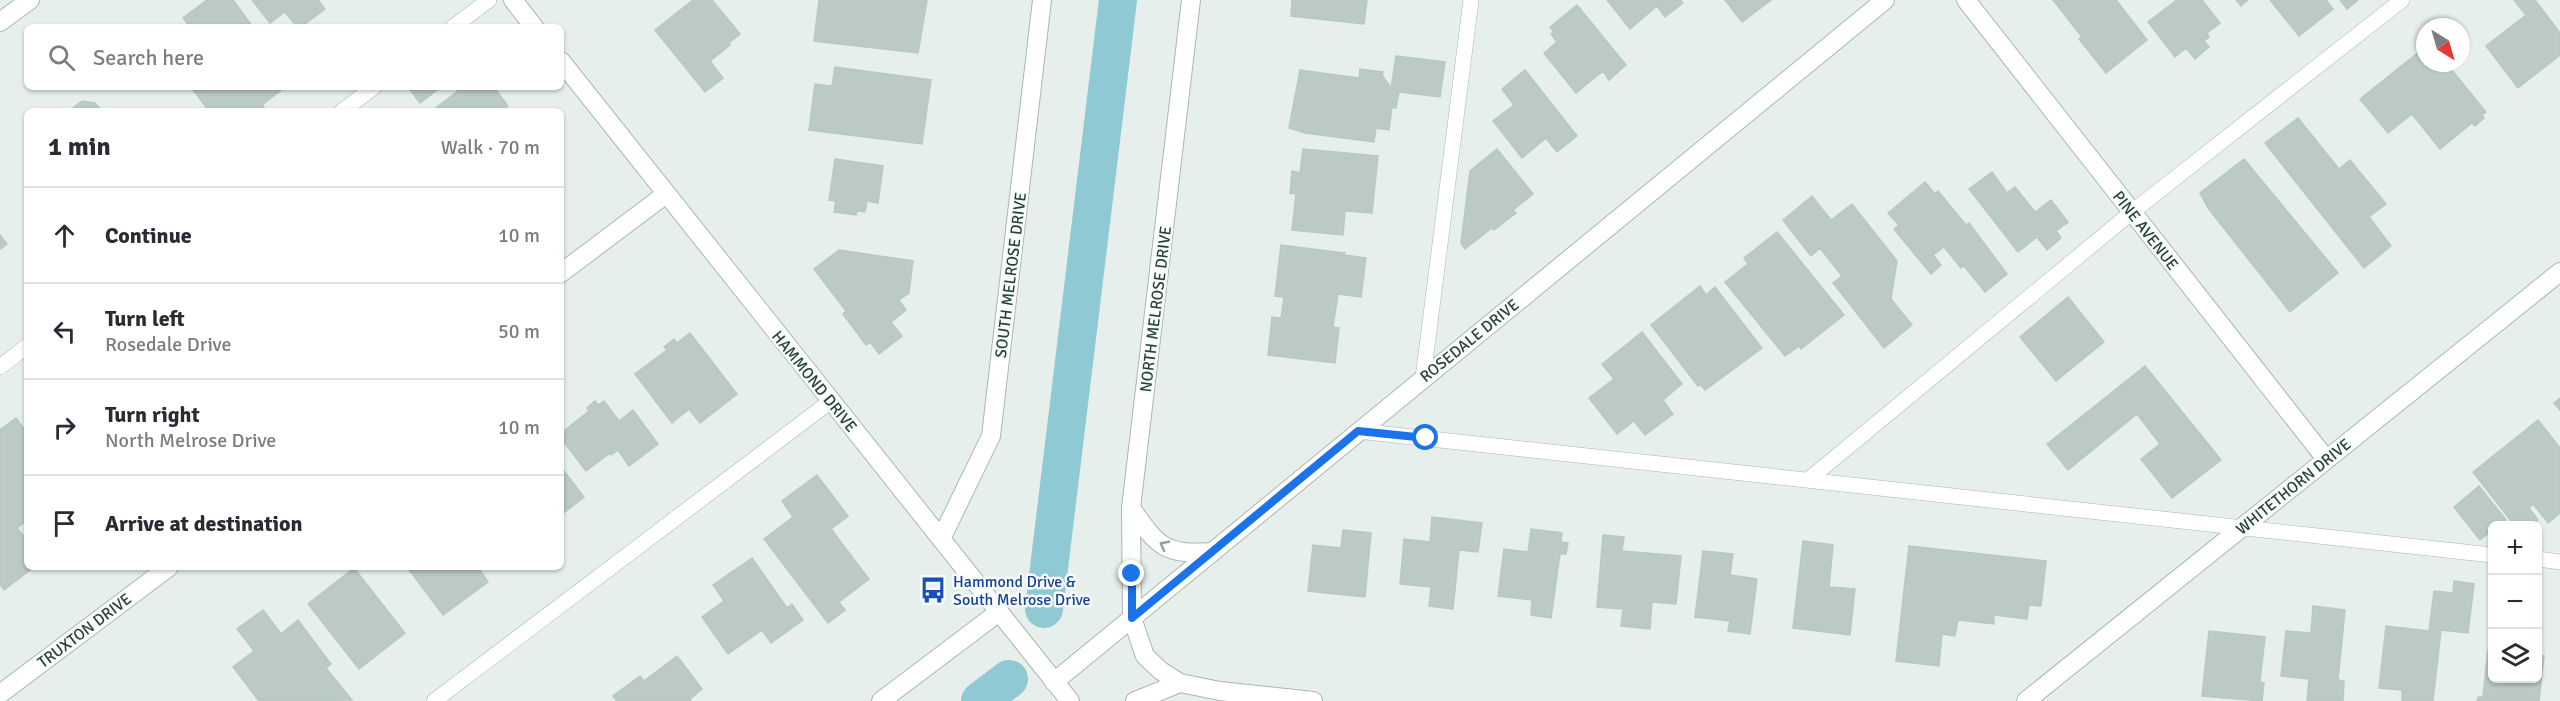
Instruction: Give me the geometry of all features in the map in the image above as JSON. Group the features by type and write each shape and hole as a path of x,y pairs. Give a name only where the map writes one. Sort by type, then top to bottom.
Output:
{"street":[{"path":"0,22 30,0"},
{"path":"513,0 532,24"},
{"name":"SOUTH MELROSE DRIVE","path":"941,539 991,436 1042,0"},
{"name":"NORTH MELROSE DRIVE","path":"1180,683 1161,671 1145,656 1132,618 1131,508 1191,0"},
{"name":"ROSEDALE DRIVE","path":"1054,682 1885,0"},
{"name":"PINE AVENUE","path":"1966,0 2326,459"},
{"name":"HAMMOND DRIVE","path":"564,65 1070,701"},
{"path":"564,271 666,194"},
{"name":"WHITETHORN DRIVE","path":"2026,701 2560,272"},
{"path":"1131,508 1153,540 1167,549 1186,554 1212,552"},
{"name":"TRUXTON DRIVE","path":"0,693 165,570"},
{"path":"881,701 999,612"},
{"path":"1135,701 1180,683 1220,691 1312,701"}],"lane":[{"path":"457,24 489,0"},
{"path":"1423,378 1471,0"},
{"path":"1808,480 2132,212 2402,0"},
{"path":"346,108 370,90"},
{"path":"0,367 24,348"},
{"path":"434,701 831,401"},
{"path":"1358,431 2488,554"},
{"path":"2542,560 2560,562"}],"building":[{"path":"207,0 233,0 251,24 188,24 183,18"},
{"path":"252,0 318,0 325,9 305,24 295,24 285,12 270,23"},
{"path":"693,0 712,0 740,34 710,61 723,78 705,92 655,30"},
{"path":"819,0 927,0 918,53 814,41"},
{"path":"1292,0 1367,0 1364,24 1291,16"},
{"path":"1607,0 1680,0 1683,3 1665,17 1657,6 1630,29"},
{"path":"1725,0 1771,0 1742,22"},
{"path":"2053,0 2116,0 2147,40 2106,73 2079,39 2082,37"},
{"path":"2177,0 2202,0 2220,23 2207,33 2209,37 2204,41 2209,47 2195,59 2186,48 2175,57 2148,22"},
{"path":"2236,0 2248,0 2241,6"},
{"path":"2270,0 2326,0 2333,9 2299,36"},
{"path":"2340,0 2358,0 2347,9"},
{"path":"2514,0 2535,0 2560,33 2560,55 2518,88 2486,46 2526,15"},
{"path":"1577,5 1626,65 1609,80 1603,71 1576,93 1544,53 1557,42 1551,34 1554,32 1550,27"},
{"path":"2416,54 2416,72 2453,72 2486,112 2482,115 2484,118 2475,126 2472,123 2440,149 2412,114 2388,133 2360,99"},
{"path":"1396,56 1445,62 1440,97 1399,92 1396,108 1392,107 1389,130 1376,128 1374,142 1305,133 1289,128 1300,70 1359,78 1360,69 1383,72 1382,75 1391,88"},
{"path":"835,67 931,80 922,144 809,130 815,84 832,86"},
{"path":"1525,70 1577,136 1557,152 1546,138 1522,158 1493,121 1514,105 1502,89"},
{"path":"193,90 281,90 262,105 264,108 207,108"},
{"path":"410,90 437,90 420,103"},
{"path":"459,90 496,90 508,106 506,108 436,108"},
{"path":"82,101 95,103 99,108 73,108"},
{"path":"2298,118 2339,169 2350,160 2386,204 2369,217 2391,246 2364,268 2265,143"},
{"path":"1303,149 1378,156 1372,213 1345,211 1343,235 1292,230 1296,194 1290,193 1292,171 1300,173"},
{"path":"1497,149 1533,194 1513,210 1516,213 1465,249 1461,243 1470,171"},
{"path":"835,159 883,166 878,203 867,201 865,212 857,211 856,215 834,212 836,201 829,200"},
{"path":"2244,159 2338,273 2290,312 2208,208 2200,193"},
{"path":"1992,172 2007,193 2015,187 2035,212 2051,200 2068,222 2056,231 2061,238 2047,250 2037,237 2018,252 1969,189"},
{"path":"1925,182 1935,194 1938,191 1966,225 1969,223 2007,274 1985,292 1964,266 1961,268 1944,247 1933,255 1941,265 1931,274 1894,229 1899,225 1888,213"},
{"path":"1812,196 1831,220 1852,204 1897,261 1891,299 1912,325 1884,348 1833,283 1842,276 1820,248 1811,256 1783,220"},
{"path":"1777,232 1844,315 1801,349 1799,346 1785,356 1725,282 1748,264 1744,258"},
{"path":"0,235 7,244 0,249"},
{"path":"1281,245 1366,258 1361,297 1338,294 1333,327 1339,328 1335,363 1268,355 1272,317 1281,318 1284,297 1275,296"},
{"path":"839,250 913,261 909,293 899,300 906,310 891,322 902,336 879,354 870,342 866,345 843,314 846,311 814,269"},
{"path":"1700,286 1706,295 1715,287 1762,348 1705,390 1700,384 1698,386 1651,325"},
{"path":"2068,297 2104,342 2056,381 2020,337"},
{"path":"1642,332 1682,384 1663,400 1673,414 1645,435 1634,421 1617,434 1589,398 1614,379 1602,364"},
{"path":"690,333 737,394 700,423 689,409 672,423 635,374 667,350 664,347 674,339 677,343"},
{"path":"2145,366 2221,460 2172,498 2141,459 2160,444 2137,414 2068,470 2047,444"},
{"path":"2560,398 2560,410 2554,403"},
{"path":"595,401 598,405 604,401 619,421 633,410 658,444 629,466 618,450 611,455 610,453 586,471 564,442 564,431 589,411 587,408"},
{"path":"16,418 24,429 24,523 17,528 24,536 24,570 30,570 4,590 0,584 0,430"},
{"path":"2538,420 2560,448 2560,513 2548,523 2533,504 2529,508 2537,521 2511,521 2473,472"},
{"path":"564,471 584,497 564,513"},
{"path":"817,475 848,516 831,529 869,579 839,602 845,610 828,623 764,539 793,517 782,501"},
{"path":"2479,486 2506,520 2488,521 2488,533 2480,540 2454,507"},
{"path":"1432,517 1482,523 1478,552 1459,550 1453,609 1429,606 1431,587 1400,584 1404,539 1430,542"},
{"path":"1531,529 1562,533 1561,542 1568,543 1566,554 1560,554 1551,618 1531,615 1532,600 1498,596 1504,549 1528,552"},
{"path":"1343,530 1371,533 1365,597 1308,591 1313,545 1341,548"},
{"path":"1603,535 1624,537 1622,551 1681,556 1676,604 1652,602 1650,629 1621,626 1623,609 1597,607"},
{"path":"1803,541 1833,545 1829,587 1855,589 1850,635 1793,628"},
{"path":"1909,546 2046,561 2041,606 2029,605 2027,619 1994,615 1994,624 1958,620 1955,636 1942,634 1939,666 1896,661"},
{"path":"1703,551 1733,554 1730,575 1757,579 1750,634 1728,631 1730,621 1695,617"},
{"path":"752,558 787,608 792,604 803,620 771,643 762,630 728,654 702,617 724,601 713,585"},
{"path":"351,570 356,570 405,633 359,669 308,604"},
{"path":"409,570 480,570 488,582 443,615"},
{"path":"2454,581 2474,584 2468,633 2441,630 2433,701 2402,701 2402,690 2379,688 2386,626 2429,631 2434,591 2453,593"},
{"path":"2313,606 2345,610 2338,680 2344,681 2343,701 2307,701 2309,679 2281,676 2286,631 2311,633"},
{"path":"263,610 281,634 298,620 331,664 326,668 352,700 259,701 233,667 254,651 237,629"},
{"path":"2209,631 2265,637 2260,682 2264,683 2262,701 2202,696"},
{"path":"2488,650 2488,683 2541,683 2539,701 2477,701 2478,697 2483,697"},
{"path":"677,656 702,689 690,699 691,701 617,701 613,696 640,676 644,681"}],"waterway":[{"path":"1044,609 1118,0"},
{"path":"980,701 1009,679"}],"place":[{"name":"Hammond Drive & South Melrose Drive","path":"933,590"}],"route":[{"path":"1132,574 1132,618 1358,431 1426,438"}]}
